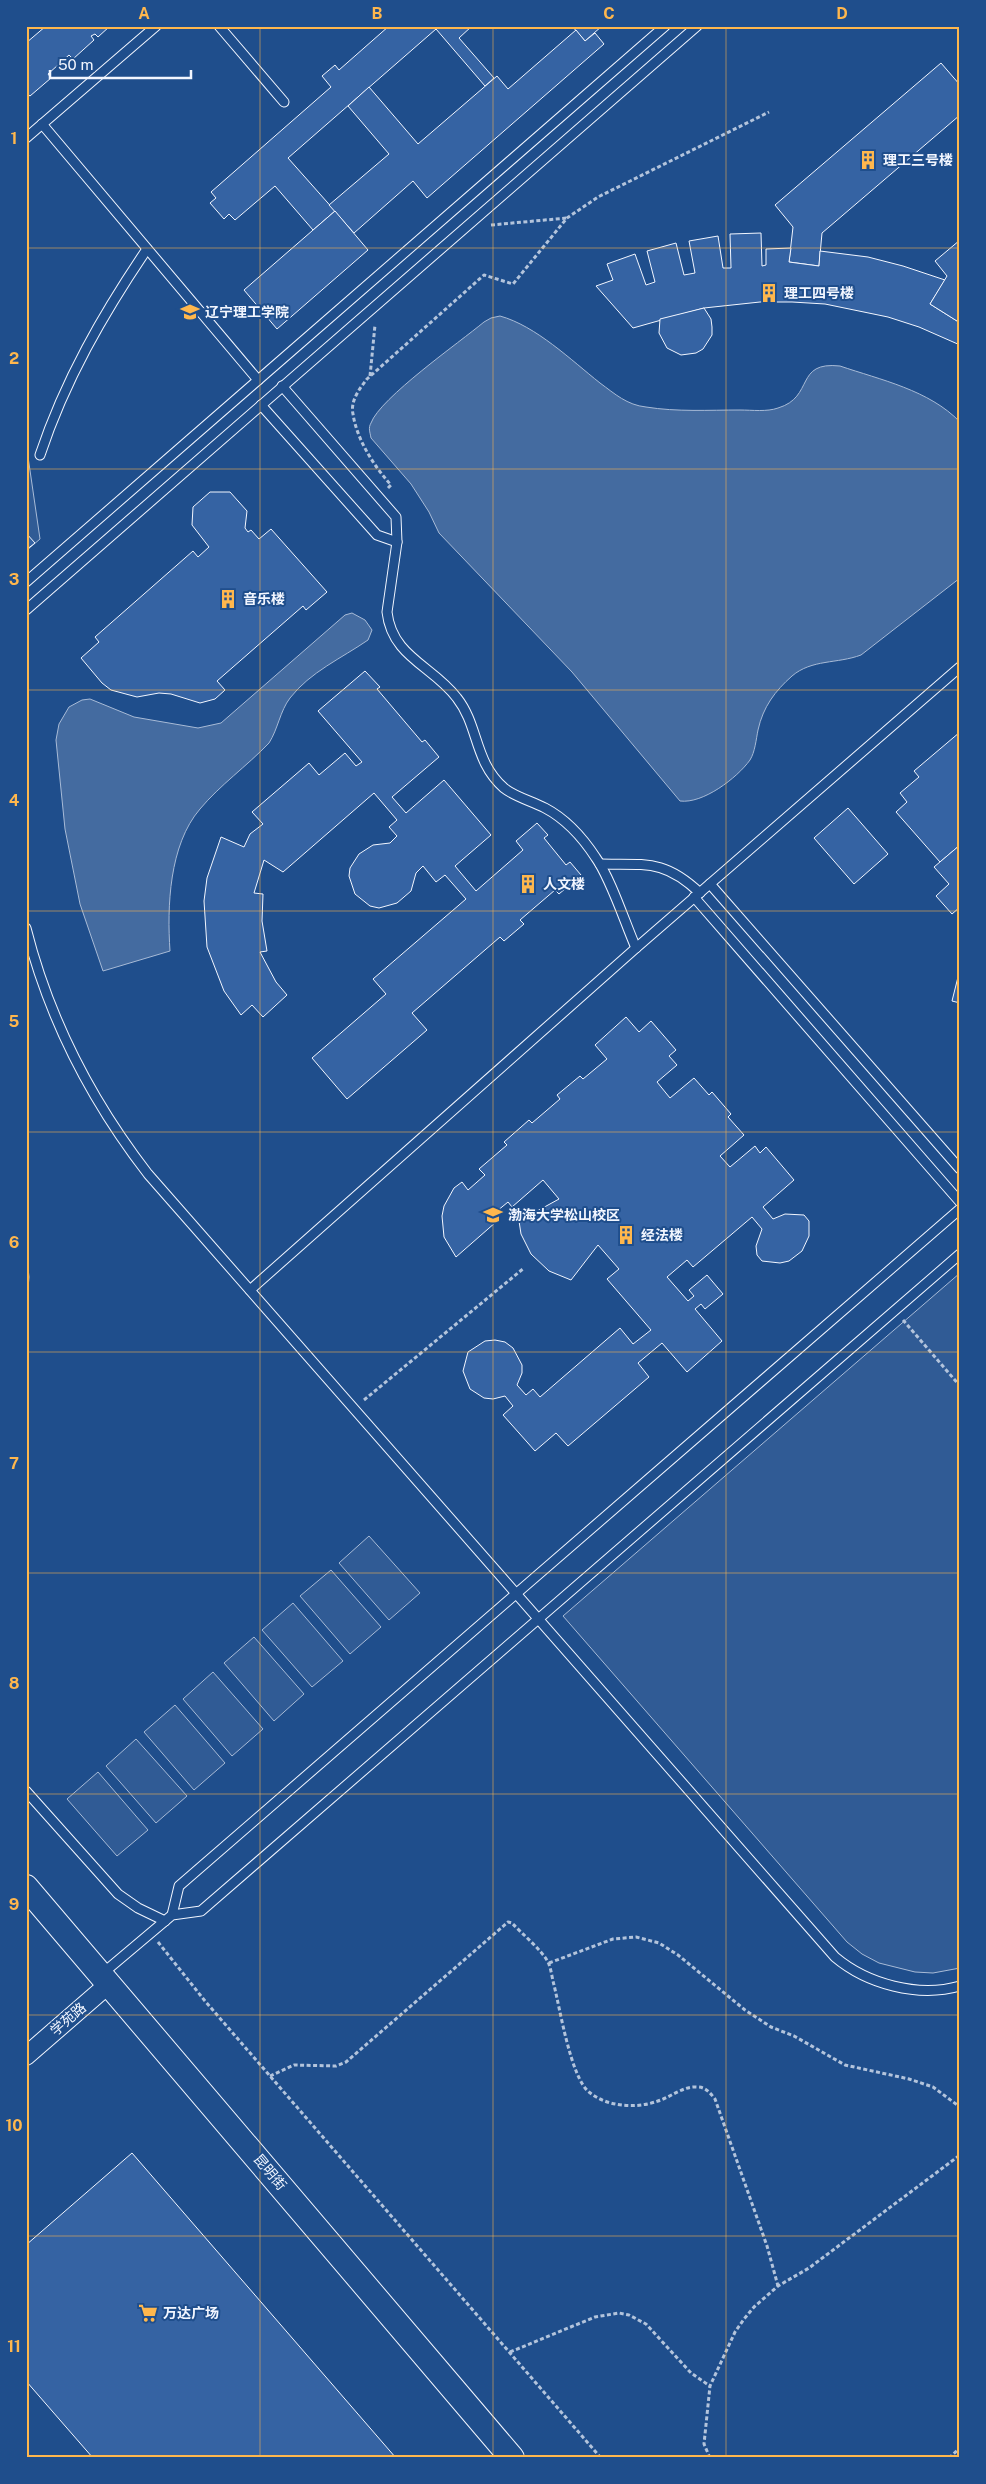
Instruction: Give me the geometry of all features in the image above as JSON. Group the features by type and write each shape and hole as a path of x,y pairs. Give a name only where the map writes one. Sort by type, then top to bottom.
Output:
{"street":[{"name":"昆明街","path":"26,1888 106,1978 512,2458"},
{"name":"学苑路","path":"26,2056 106,1978"}],"lane":[{"path":"26,138 156,26"},
{"path":"219,26 284,102"},
{"path":"26,582 665,26"},
{"path":"26,610 697,26"},
{"path":"42,124 258,380"},
{"path":"40,455 54,413 84,350 124,283 147,249"},
{"path":"282,386 396,517 396,542 388,612 389,624 397,642 459,700 467,714 481,757 493,776 510,792 558,816 576,832 600,864 636,948"},
{"path":"261,405 377,535 396,542"},
{"path":"250,1290 636,948 960,667"},
{"path":"600,864 656,865 673,872 697,895 960,1202"},
{"path":"710,884 960,1169"},
{"path":"26,928 37,969 73,1060 107,1118 148,1174 835,1957 858,1973 901,1987 938,1990 960,1986"},
{"path":"168,1918 179,1886 960,1209"},
{"path":"106,1978 151,1932 168,1918 201,1911 960,1254"},
{"path":"26,1792 118,1894 138,1908 168,1918"}],"path":[{"path":"378,497 391,485 374,465 352,413 358,391 370,376 484,275 513,284 567,218 598,197 769,112"},
{"path":"486,230 493,224 567,218"},
{"path":"370,376 374,326 381,320"},
{"path":"353,1408 524,1268"},
{"path":"895,1310 960,1386"},
{"path":"270,2076 294,2065 336,2066 346,2062 508,1922 512,1923 548,1963 570,2051 579,2079 586,2090 594,2096 620,2105 634,2106 657,2102 682,2090 697,2087 706,2090 715,2099 767,2246 778,2286"},
{"path":"151,1932 205,2001 601,2458"},
{"path":"548,1963 613,1939 636,1937 659,1943 678,1955 770,2028 794,2036 845,2065 909,2079 933,2087 960,2107"},
{"path":"710,2458 704,2444 710,2386 735,2332 754,2306 778,2286 809,2268 960,2155"},
{"path":"510,2352 595,2317 620,2313 646,2324 691,2373 710,2386"},
{"path":"949,2458 960,2448"}],"shaded area":[{"path":"500,316 527,327 565,354 616,395 639,406 681,410 759,411 774,409 789,403 797,396 810,374 816,369 826,366 840,366 888,381 934,402 960,422 960,578 861,655 816,664 792,676 766,707 760,722 753,753 744,767 728,782 709,794 689,801 680,801 572,672 439,533 429,512 411,484 371,438 370,425 377,412 389,399 484,322"},
{"path":"26,443 40,539 26,551"},
{"path":"352,613 365,620 372,630 368,640 307,680 298,689 290,698 281,714 269,743 208,800 190,824 182,840 172,877 169,915 170,951 103,971 80,904 65,829 56,740 59,724 69,707 82,700 90,699 134,717 198,728 221,723 345,615"},
{"path":"26,1250 29,1277 26,1311"},
{"path":"960,1273 960,1968 933,1973 915,1972 879,1963 862,1954 847,1942 563,1616"},
{"path":"369,1536 420,1593 389,1620 339,1563"},
{"path":"331,1570 381,1627 350,1654 300,1596"},
{"path":"293,1603 343,1661 312,1687 262,1630"},
{"path":"254,1637 304,1694 274,1721 224,1663"},
{"path":"213,1672 263,1729 232,1756 183,1699"},
{"path":"175,1705 225,1763 194,1790 144,1732"},
{"path":"136,1739 187,1796 156,1823 106,1766"},
{"path":"98,1772 148,1830 117,1856 67,1799"}],"building":[{"path":"46,26 110,26 98,37 95,34 91,36 94,40 73,59 69,55 48,74 51,78 30,96 26,93 26,43"},
{"path":"389,26 472,26 459,38 494,78 485,86 436,29 288,158 335,211 313,230 275,186 235,220 229,214 224,219 210,203 216,198 211,192 331,87 322,76 335,65 339,70"},
{"path":"572,26 602,26 585,41"},
{"path":"576,30 585,41 595,33 604,44 427,198 413,181 354,233 329,205 389,154 348,106 369,87 418,144 497,76 508,89"},
{"name":"理工三号楼","path":"941,63 960,85 960,115 822,233 819,266 789,262 793,227 775,205"},
{"path":"335,211 368,250 277,329 244,290"},
{"name":"理工四号楼","path":"761,233 762,266 766,265 766,249 791,248 789,262 819,266 820,251 868,257 945,280 930,304 957,321 960,318 960,345 919,327 888,317 825,304 792,302 760,302 704,308 633,328 596,286 613,280 607,264 635,254 646,285 655,282 647,251 676,243 684,275 695,273 689,241 718,236 723,268 731,268 730,234"},
{"path":"960,240 960,318 957,321 930,304 947,276 935,261"},
{"path":"704,308 711,319 712,335 703,349 696,353 681,355 667,348 659,333 660,319"},
{"name":"音乐楼","path":"210,492 230,492 247,511 245,528 248,532 251,530 259,539 271,529 327,592 306,610 303,606 217,681 225,690 215,699 200,703 171,694 159,693 137,697 111,690 102,683 81,658 99,642 95,637 193,551 198,557 209,547 192,525 193,507"},
{"path":"26,533 35,543 26,550"},
{"name":"人文楼","path":"365,671 380,687 377,689 422,742 425,740 439,757 392,797 406,813 444,780 491,835 455,866 476,891 523,850 516,841 537,823 548,835 544,838 566,865 570,862 581,875 559,894 555,890 520,920 524,924 504,941 500,937 412,1013 427,1030 347,1099 312,1058 386,994 373,979 466,899 445,875 436,882 423,866 416,873 411,891 397,903 379,908 370,906 355,894 349,876 350,868 359,854 373,845 390,843 397,836 389,827 397,820 374,793 283,872 264,860 254,893 263,894 262,921 267,951 260,952 276,982 287,995 263,1017 252,1005 241,1015 224,991 207,947 204,901 207,878 221,837 244,847 250,834 263,824 252,812 309,763 319,775 345,753 356,766 362,762 318,711"},
{"path":"960,732 960,845 940,862 896,812 907,802 900,793 919,777 914,771"},
{"path":"848,808 888,854 854,884 814,838"},
{"path":"960,845 960,907 952,914 936,896 949,884 934,867"},
{"path":"960,969 960,1003 952,1001"},
{"name":"经法楼","path":"626,1017 639,1032 651,1021 676,1050 669,1056 677,1065 657,1082 670,1098 694,1078 709,1095 712,1092 731,1114 728,1117 744,1135 720,1156 730,1167 755,1146 760,1153 766,1147 794,1180 763,1207 773,1219 785,1214 804,1215 809,1221 809,1236 802,1251 789,1261 780,1263 762,1261 757,1255 756,1246 762,1229 752,1217 693,1267 687,1260 667,1277 688,1301 694,1296 689,1290 707,1275 723,1294 705,1309 701,1304 695,1309 722,1341 687,1372 662,1343 638,1363 649,1377 568,1446 556,1433 535,1451 503,1415 513,1406 505,1396 493,1399 484,1398 470,1389 463,1371 468,1352 485,1341 505,1342 513,1348 522,1365 522,1373 517,1385 526,1395 533,1389 540,1397 620,1328 633,1344 651,1330 607,1279 619,1269 598,1245 571,1280 549,1271 531,1254 521,1234 519,1221 559,1199 543,1180 512,1207 508,1202 491,1216 496,1222 456,1257 444,1237 442,1216 444,1206 454,1188 462,1182 468,1190 485,1175 479,1169 507,1145 504,1142 529,1120 532,1123 560,1099 557,1095 580,1076 583,1079 607,1059 595,1045"},
{"name":"万达广场","path":"132,2153 396,2458 93,2458 26,2381 26,2245"}],"place":[{"name":"理工三号楼","path":"868,160"},
{"name":"理工四号楼","path":"769,293"},
{"name":"辽宁理工学院","path":"190,312"},
{"name":"音乐楼","path":"228,599"},
{"name":"人文楼","path":"528,884"},
{"name":"渤海大学松山校区","path":"493,1215"},
{"name":"经法楼","path":"626,1235"},
{"name":"万达广场","path":"148,2313"}]}
